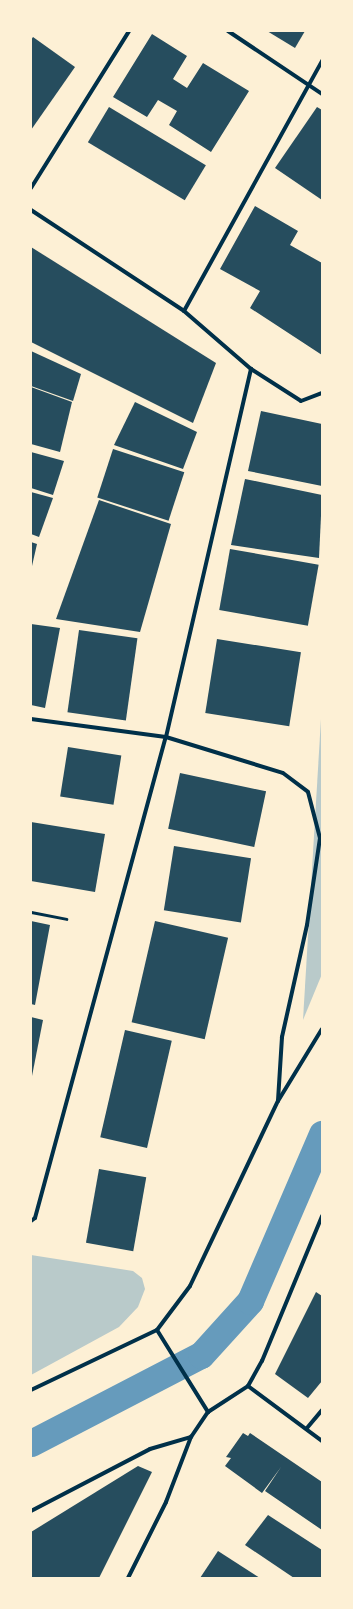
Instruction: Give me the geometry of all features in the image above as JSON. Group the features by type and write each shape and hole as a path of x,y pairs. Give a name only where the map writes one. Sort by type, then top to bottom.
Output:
{"street":[{"path":"31,188 129,31"},
{"path":"228,31 322,94"},
{"path":"184,311 322,61"},
{"path":"31,210 184,311 251,369 301,402 322,393"},
{"path":"31,1221 35,1218 166,737 251,369"},
{"path":"31,719 166,737 283,773 308,792 320,838 307,925 282,1038 278,1101"},
{"path":"31,1390 157,1330 190,1286 278,1101 322,1029"},
{"path":"128,1578 166,1502 191,1437 208,1412 248,1386 262,1361 322,1216"},
{"path":"157,1330 208,1412"},
{"path":"248,1386 307,1428 322,1441"},
{"path":"307,1428 322,1410"},
{"path":"31,1511 150,1449 191,1437"}],"lane":[{"path":"31,912 66,919"}],"shaded area":[{"path":"322,702 322,974 303,1020"},
{"path":"31,1255 133,1271 142,1278 145,1289 138,1307 119,1327 31,1375"}],"building":[{"path":"267,31 305,31 295,48"},
{"path":"152,34 187,56 173,79 187,88 203,63 249,91 211,152 169,125 177,111 158,100 147,117 113,97"},
{"path":"33,37 75,67 31,130 31,40"},
{"path":"109,107 206,165 185,200 88,142"},
{"path":"317,107 322,110 322,200 275,168"},
{"path":"255,206 298,231 290,245 322,263 322,355 250,308 260,291 220,269"},
{"path":"31,247 216,363 193,423 31,342"},
{"path":"31,351 81,374 73,401 31,386"},
{"path":"31,387 72,402 60,452 31,444"},
{"path":"135,402 197,432 183,469 114,445"},
{"path":"261,411 322,424 322,486 248,471"},
{"path":"113,449 184,472 169,521 97,498"},
{"path":"31,452 64,461 53,495 31,488"},
{"path":"245,479 322,495 319,558 231,545"},
{"path":"31,492 53,498 39,537 31,534"},
{"path":"99,500 171,524 140,632 56,619"},
{"path":"31,542 37,544 32,566 31,566"},
{"path":"230,549 319,565 308,626 219,610"},
{"path":"31,624 60,628 45,708 31,705"},
{"path":"79,630 137,638 126,720 67,712"},
{"path":"217,639 301,652 289,726 205,713"},
{"path":"68,747 121,755 114,805 60,796"},
{"path":"180,773 266,791 254,847 168,829"},
{"path":"31,822 105,834 95,892 31,881"},
{"path":"174,846 251,858 241,922 164,910"},
{"path":"31,921 50,925 35,1005 31,1004"},
{"path":"155,921 228,938 205,1039 132,1022"},
{"path":"31,1017 43,1020 32,1076 31,1076"},
{"path":"125,1030 172,1041 147,1148 100,1137"},
{"path":"99,1169 146,1177 133,1251 86,1243"},
{"path":"316,1292 322,1296 322,1381 308,1398 275,1374"},
{"path":"243,1433 248,1436 250,1433 322,1482 322,1530 265,1491 281,1467 262,1493 225,1466 231,1458 226,1457"},
{"path":"138,1466 152,1472 99,1578 31,1578 31,1532"},
{"path":"268,1515 322,1550 322,1578 294,1578 245,1545"},
{"path":"218,1551 260,1578 200,1578"}],"waterway":[{"path":"31,1443 201,1355 250,1301 322,1134"}]}
